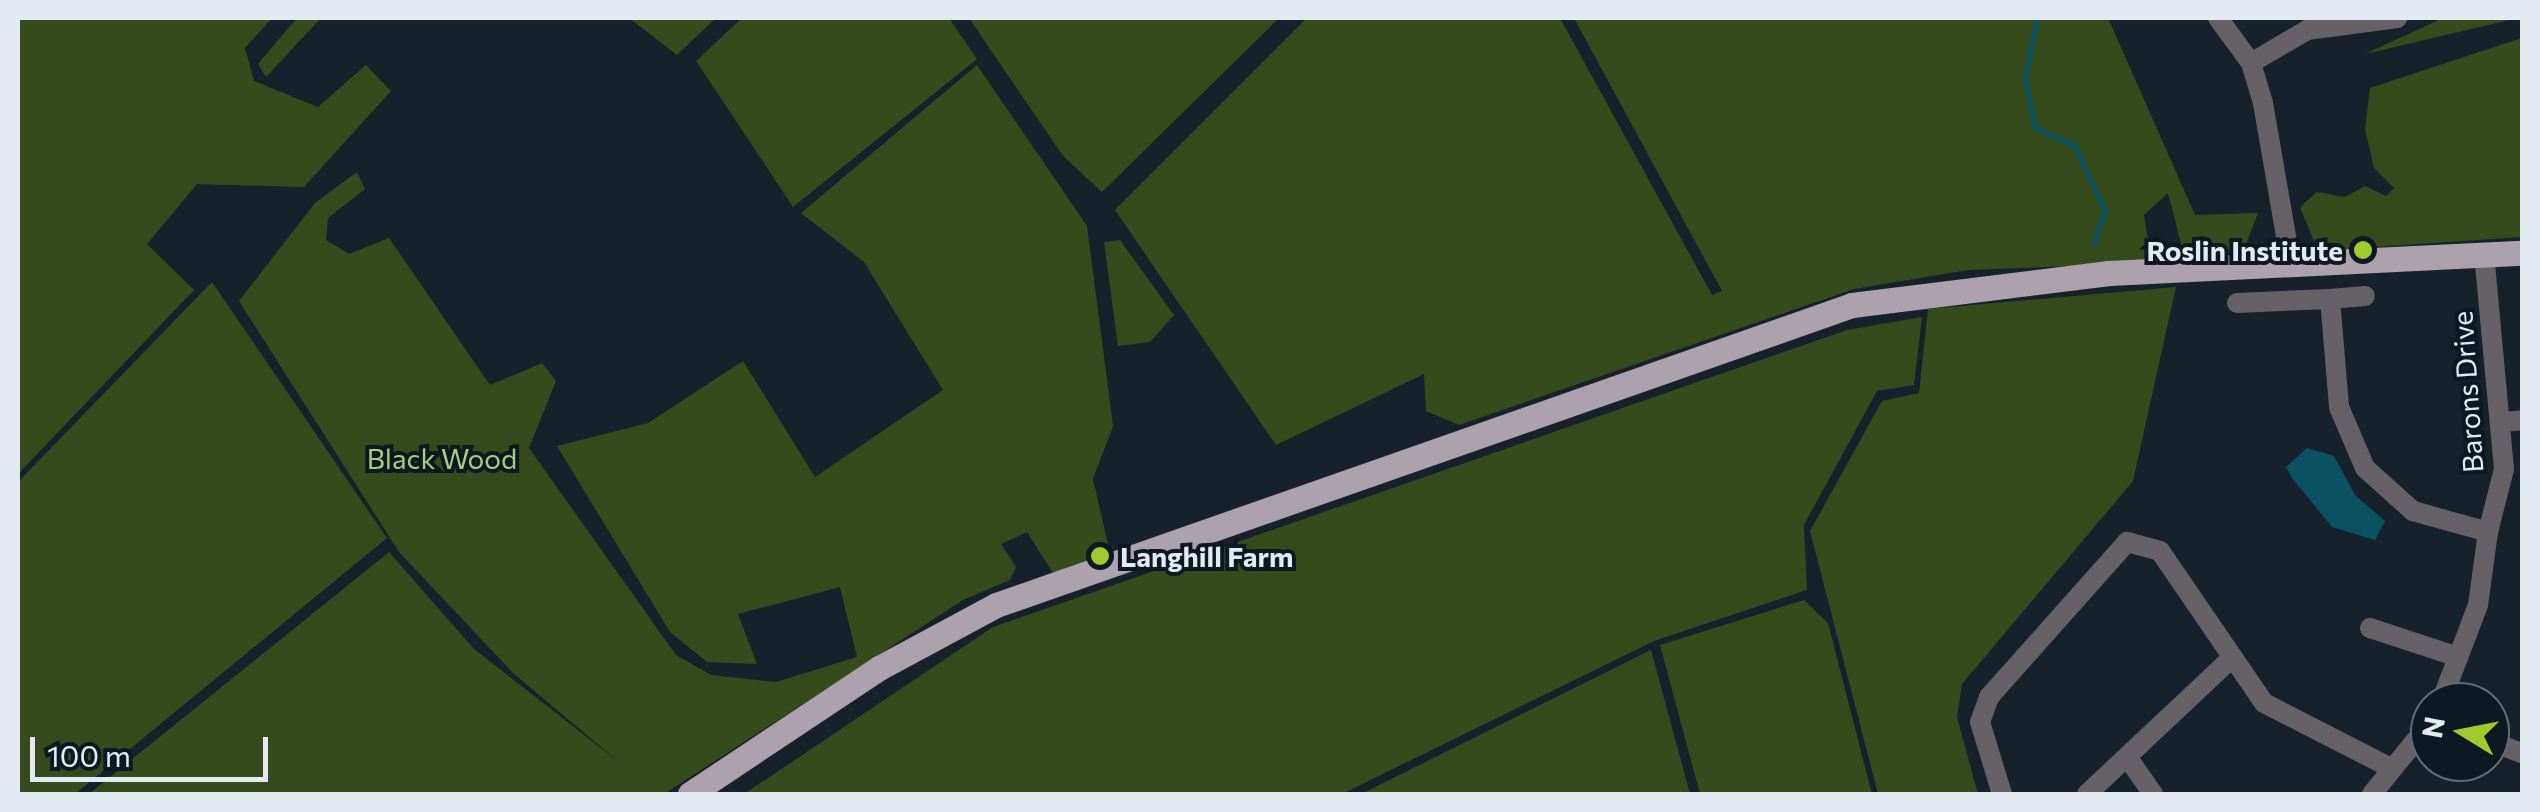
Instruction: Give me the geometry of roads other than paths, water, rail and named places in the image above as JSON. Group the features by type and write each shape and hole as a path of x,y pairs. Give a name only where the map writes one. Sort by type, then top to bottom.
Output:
{"main road":[{"path":"690,794 879,668 996,605 1833,311 1975,284 2522,252"}],"street":[{"path":"2218,18 2251,63 2290,265"},
{"path":"2251,63 2308,30 2397,18"},
{"name":"Barons Drive","path":"2449,682 2504,470 2512,421 2484,254"},
{"path":"2236,303 2365,296"},
{"path":"2330,299 2338,407 2364,468 2413,511 2488,532"},
{"path":"2002,794 1980,722 1989,697 2128,542 2160,551 2264,703 2391,768"},
{"path":"2370,628 2458,657"},
{"path":"2088,794 2130,760 2232,658"},
{"path":"2372,794 2410,746"},
{"path":"2130,760 2154,794"}],"water":[{"path":"2307,448 2334,456 2355,495 2385,521 2375,540 2332,527 2292,478 2286,467"}],"waterway":[{"path":"2037,18 2025,78 2035,128 2074,145 2105,211 2094,243"}],"place":[{"name":"Roslin Institute","path":"2363,250"},
{"name":"Langhill Farm","path":"1100,556"}],"park label":[{"name":"Black Wood","path":"442,458"}]}
